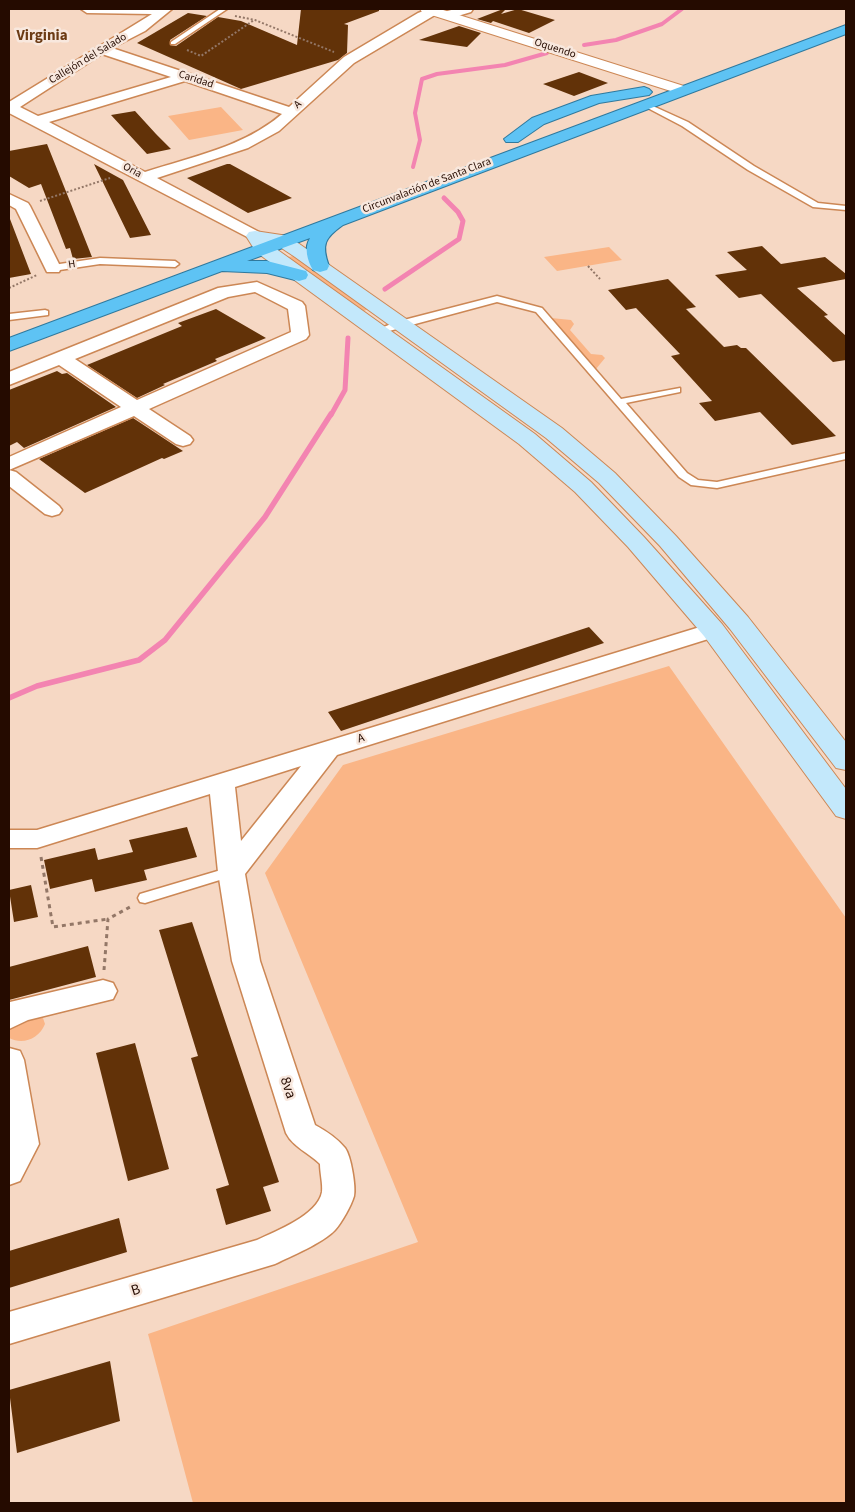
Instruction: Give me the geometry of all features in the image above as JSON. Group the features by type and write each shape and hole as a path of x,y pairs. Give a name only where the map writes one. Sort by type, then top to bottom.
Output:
{"highway":[{"name":"Circunvalación de Santa Clara","path":"9,327 175,264 266,241 341,218 645,98 664,84 846,18"},
{"name":"Circunvalación de Santa Clara","path":"9,345 193,274 266,241 512,139 645,98 682,90 846,29"},
{"path":"320,266 314,253 315,242 324,230 341,218"},
{"path":"193,274 240,266 267,267 299,275"}],"main road":[{"path":"266,241 320,266 554,433 607,478 668,541 846,809"},
{"path":"266,241 299,275 527,439 583,487 636,542 726,626 846,760"}],"street":[{"path":"87,9 166,9"},
{"name":"Callejón del Salado","path":"9,107 101,49 140,28 166,9"},
{"name":"A","path":"138,174 243,144 274,128 351,59 422,16 437,11 467,9"},
{"name":"Oquendo","path":"437,11 682,90"},
{"name":"Caridad","path":"101,49 291,112"},
{"path":"38,121 184,77"},
{"path":"16,86 39,88"},
{"name":"Oria","path":"9,107 266,241"},
{"name":"H","path":"15,203 53,268"},
{"path":"9,379 224,292 257,287 296,306 300,336 9,464"},
{"path":"61,358 183,440"},
{"path":"9,476 52,510"},
{"name":"A","path":"9,839 37,839 726,626"},
{"path":"231,872 328,749"},
{"name":"8va","path":"222,782 231,872 246,961 302,1133 320,1144 335,1160 338,1195 323,1220 297,1237 263,1253"},
{"path":"9,1017 20,1010 103,991"},
{"path":"9,1060 22,1144 9,1170"},
{"name":"B","path":"9,1328 263,1253"}],"lane":[{"path":"173,43 224,9"},
{"path":"645,98 751,168 816,205 846,208"},
{"name":"H","path":"53,268 100,261 175,264"},
{"path":"378,331 497,299 539,310 683,475 695,483 717,485 846,456"},
{"path":"9,317 45,313"},
{"path":"619,402 677,390"},
{"path":"145,898 231,872"}],"path":[{"path":"218,13 255,20 351,59"},
{"path":"15,203 138,174"},
{"path":"588,266 600,279"},
{"path":"9,288 53,268"},
{"path":"37,839 53,927 108,919 145,898"},
{"path":"103,991 108,919"}],"shaded area":[{"path":"221,107 243,130 189,140 168,116"},
{"path":"609,247 622,260 557,271 544,257"},
{"path":"294,256 368,309 364,311 287,257"},
{"path":"551,318 571,320 574,324 570,330 591,354 602,355 605,358 596,369"},
{"path":"669,666 846,918 846,1503 193,1503 148,1334 418,1242 265,873 343,765"},
{"path":"42,1015 45,1024 35,1037 25,1041 9,1038 10,1016"}],"building":[{"path":"301,9 379,9 379,11 344,24 348,25 347,53 338,60 241,89 137,43 188,13 207,16 170,40 170,45 176,46 218,17 241,21 297,45"},
{"path":"506,9 501,14 518,9 555,20 529,33 493,21 491,23 477,19"},
{"path":"459,26 481,33 467,47 419,40"},
{"path":"579,72 608,83 574,96 543,84"},
{"path":"135,111 171,149 147,154 111,115"},
{"path":"47,144 92,257 73,259 70,248 66,249 41,184 29,188 9,176 9,151"},
{"path":"94,164 123,180 151,235 130,238"},
{"path":"227,164 292,198 248,213 187,178"},
{"path":"10,219 31,274 9,278"},
{"path":"762,246 781,264 825,257 846,274 846,279 797,288 828,315 824,316 846,336 846,360 833,362 761,294 739,298 715,275 747,270 727,252"},
{"path":"668,279 696,307 686,309 724,347 737,345 741,348 746,348 836,436 792,445 760,412 715,421 699,403 712,401 671,356 680,354 636,308 626,310 608,290"},
{"path":"216,309 266,338 215,359 217,361 163,384 165,385 137,398 87,365 182,326 178,323"},
{"path":"57,371 62,374 67,373 116,407 24,448 17,442 9,446 9,390"},
{"path":"133,418 183,451 164,459 162,458 85,493 39,459"},
{"path":"589,627 604,643 341,731 328,712"},
{"path":"187,827 197,857 144,870 147,880 95,892 92,879 50,889 44,860 95,848 98,860 133,852 129,840"},
{"path":"31,885 38,917 14,922 9,890"},
{"path":"192,922 279,1182 263,1187 271,1211 226,1225 216,1189 229,1185 191,1058 198,1056 159,930"},
{"path":"88,946 96,977 9,1000 9,967"},
{"path":"135,1043 169,1169 128,1181 96,1053"},
{"path":"119,1218 127,1252 9,1288 9,1251"},
{"path":"110,1361 120,1421 17,1453 9,1390"}],"waterway":[{"path":"584,45 616,40 662,24 682,9"},
{"path":"413,167 420,140 415,113 422,79 437,74 505,65 547,53"},
{"path":"385,289 459,239 463,221 458,212 444,198"},
{"path":"331,415 345,390 348,338"},
{"path":"9,698 37,686 139,660 165,640 265,517 331,414"}],"district":[{"name":"Virginia","path":"42,37"}]}
